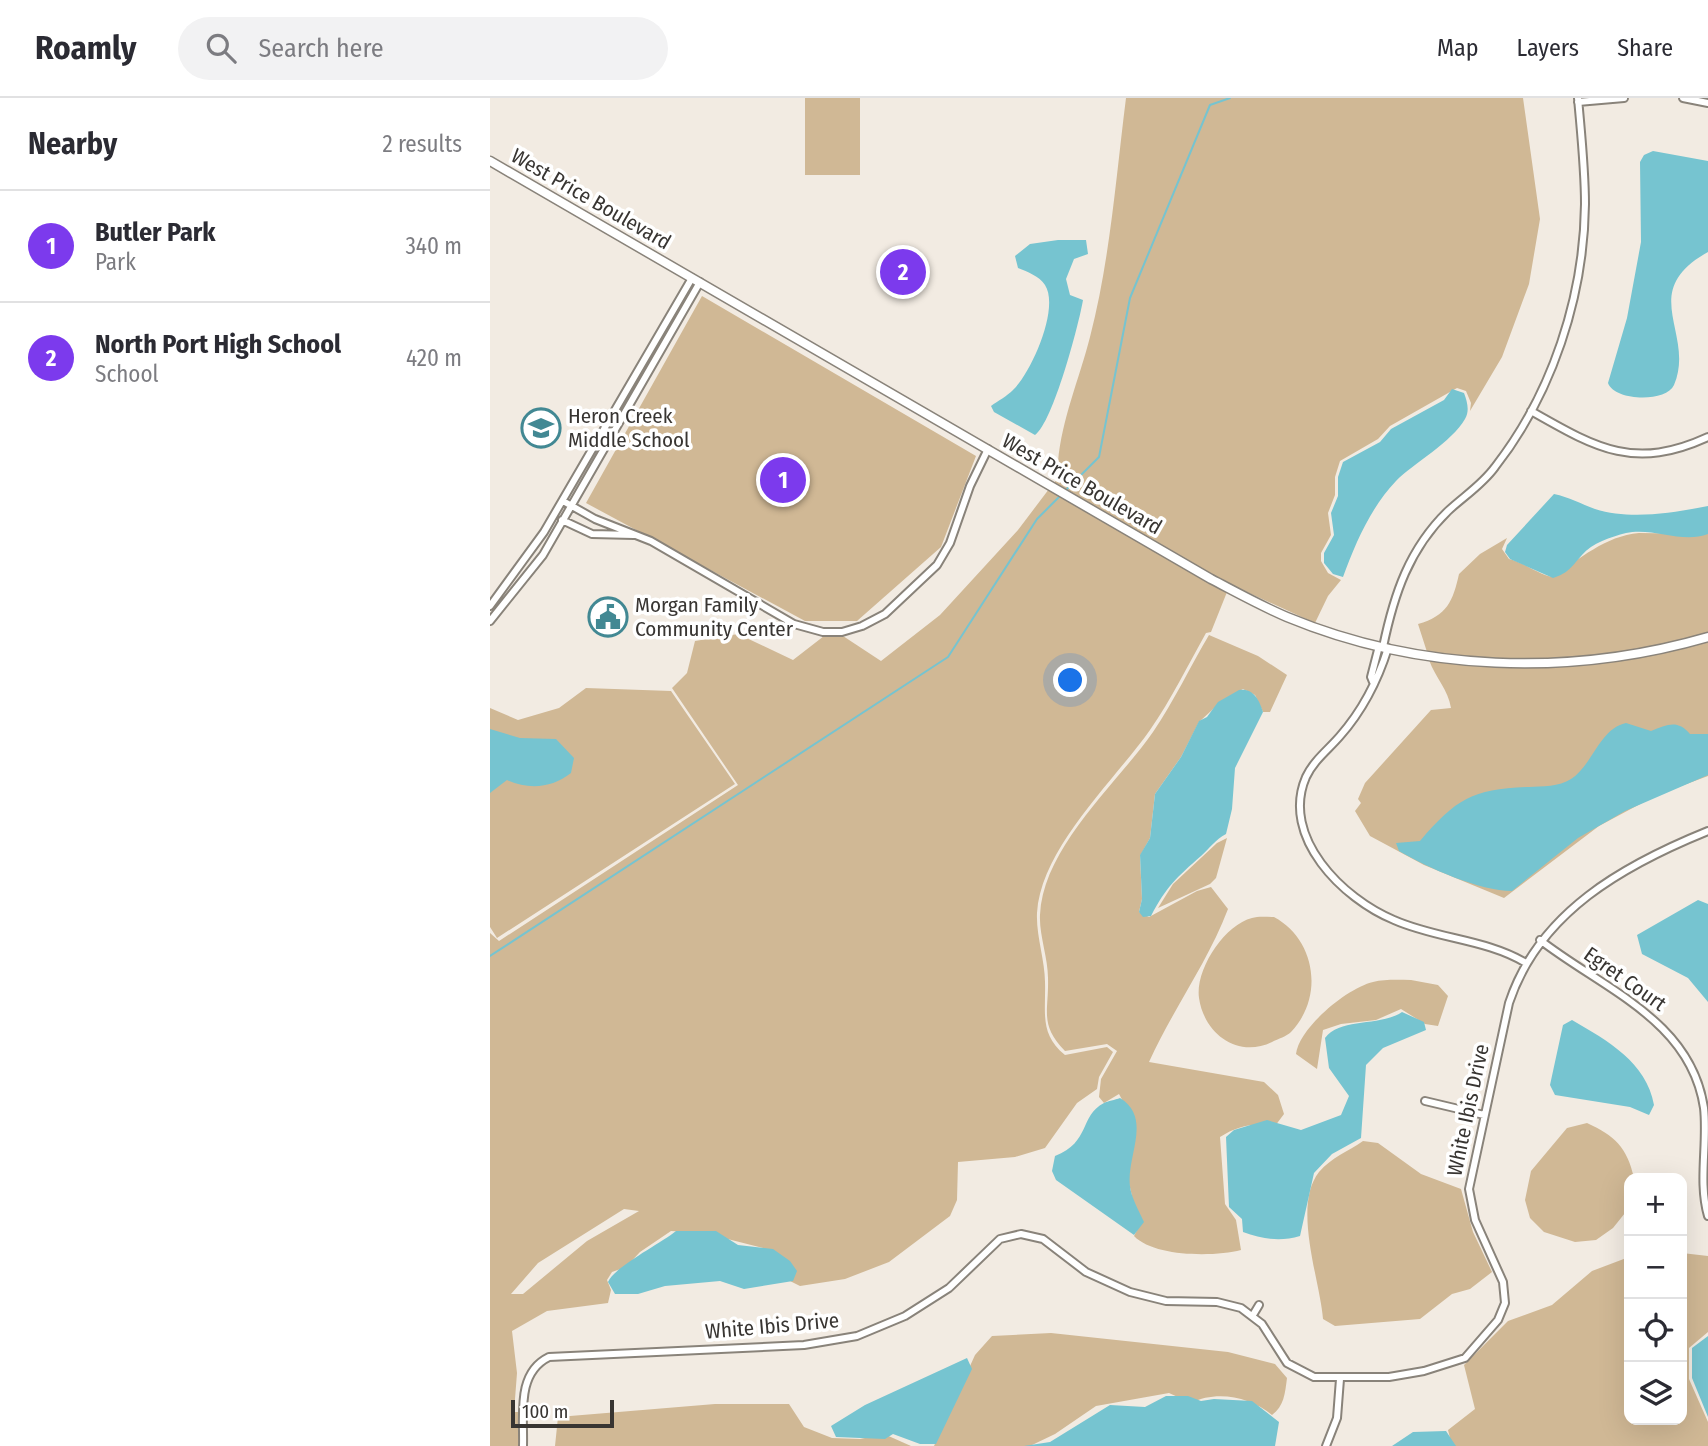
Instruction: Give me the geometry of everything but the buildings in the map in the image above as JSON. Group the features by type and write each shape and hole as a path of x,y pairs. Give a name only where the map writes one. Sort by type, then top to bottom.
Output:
{"street":[{"path":"1526,962 1502,951 1407,925 1377,912 1343,884 1307,842 1299,810 1305,779 1318,759 1351,722 1373,682 1400,580 1419,544 1445,514 1492,471 1531,411 1560,345 1580,265 1585,204 1578,100 1624,98"},
{"path":"1682,98 1708,103"},
{"name":"West Price Boulevard","path":"490,161 1169,555 1287,617 1383,647 1470,662 1552,663 1624,656 1708,637"},
{"path":"490,606 521,568 696,280"},
{"path":"490,621 528,575 572,506 696,280"},
{"path":"1531,411 1589,444 1625,454 1664,453 1708,437"},
{"path":"563,501 595,519 640,536 794,624 823,632 852,630 885,614 937,565 950,543 970,486 988,449"},
{"path":"554,515 599,536 640,536"},
{"name":"White Ibis Drive","path":"523,1446 527,1381 535,1367 549,1357 804,1345 840,1340 882,1327 918,1308 949,1288 997,1241 1010,1235 1026,1234 1043,1239 1086,1272 1130,1292 1166,1301 1223,1303 1252,1315 1266,1329 1282,1358 1293,1368 1314,1377 1339,1379 1399,1376 1461,1360 1475,1350 1501,1315 1506,1303 1505,1287 1475,1220 1469,1195 1469,1179 1509,1003 1526,962 1541,940 1574,908 1610,880 1653,855 1708,831"},
{"name":"Egret Court","path":"1541,940 1650,1015 1686,1057 1704,1111 1708,1216"},
{"path":"1425,1101 1484,1115"},
{"path":"1252,1315 1259,1305"},
{"path":"1326,1446 1336,1418 1339,1379"}],"shaded area":[{"path":"805,98 860,98 860,175 805,175"},
{"path":"1126,98 1523,98 1540,219 1529,284 1502,357 1470,411 1471,403 1466,391 1457,388 1390,426 1378,439 1340,461 1335,477 1335,495 1328,513 1331,535 1321,553 1321,561 1328,573 1341,580 1328,596 1315,623 1212,576 1054,483 1066,467 1058,462 1063,430 1090,337 1103,278"},
{"path":"702,296 976,456 941,547 857,621 805,621 586,503"},
{"path":"1049,489 1227,592 1211,632 1206,633 1158,719 1065,840 1051,864 1042,889 1037,922 1045,974 1048,1031 1051,1039 1065,1055 1107,1047 1113,1052 1099,1077 1097,1089 1077,1103 1045,1148 1015,1157 958,1162 957,1200 950,1216 889,1262 845,1279 800,1286 790,1281 763,1248 704,1233 671,1231 640,1252 626,1267 612,1272 607,1280 611,1290 608,1303 547,1311 512,1331 517,1373 514,1412 528,1412 525,1446 490,1446 490,933 499,941 738,785 672,688 687,673 695,641 738,634 793,660 824,636 843,636 881,661 940,615 1018,530","holes":["624,1209 639,1211 587,1241 523,1294 511,1294 538,1263"]},
{"path":"1639,533 1708,534 1708,633 1638,649 1568,658 1498,659 1427,652 1418,624 1442,612 1451,600 1459,574 1480,554 1507,538 1502,549 1509,559 1552,577 1604,543"},
{"path":"1209,635 1258,656 1287,675 1270,712 1263,712 1255,695 1243,689 1223,700 1199,722 1181,757 1155,794 1150,838 1140,856 1142,899 1139,912 1149,917 1197,891 1211,887 1228,909 1211,948 1149,1062 1264,1082 1278,1095 1284,1114 1275,1126 1246,1126 1220,1137 1225,1204 1236,1220 1241,1250 1216,1254 1185,1254 1155,1248 1134,1236 1139,1226 1128,1179 1126,1107 1119,1094 1104,1103 1099,1097 1101,1079 1117,1051 1107,1044 1065,1051 1057,1042 1048,1025 1048,970 1040,915 1044,890 1068,841 1153,732"},
{"path":"1708,642 1708,776 1657,795 1599,826 1504,898 1424,865 1370,836 1355,811 1361,803 1358,799 1365,783 1431,710 1451,708 1429,660 1499,667 1570,666 1639,658"},
{"path":"586,688 671,691 735,784 497,938 490,927 490,708 518,720 559,708"},
{"path":"1227,838 1216,878 1210,884 1158,908 1173,884 1217,843"},
{"path":"1274,917 1299,939 1306,954 1311,969 1308,1002 1302,1018 1287,1035 1259,1046 1235,1045 1215,1032 1202,1011 1199,987 1202,975 1214,950 1231,930 1252,918"},
{"path":"1411,980 1438,985 1448,996 1438,1026 1425,1024 1401,1009 1376,1020 1341,1024 1323,1030 1317,1069 1296,1054 1299,1044 1315,1021 1350,992 1378,981"},
{"path":"1587,1123 1605,1133 1623,1150 1633,1173 1624,1173 1624,1214 1613,1228 1596,1240 1575,1242 1544,1232 1530,1218 1525,1200 1531,1171 1567,1128"},
{"path":"1363,1141 1378,1143 1421,1174 1461,1189 1473,1232 1492,1272 1470,1289 1452,1294 1420,1319 1335,1326 1323,1319 1310,1244 1308,1204 1311,1186 1319,1172 1334,1158"},
{"path":"1687,1254 1708,1256 1708,1332 1689,1348 1689,1379 1708,1422 1708,1446 1452,1446 1448,1430 1475,1409 1464,1365 1508,1321 1552,1305 1592,1271 1624,1259 1624,1425 1687,1425"},
{"path":"1051,1333 1228,1352 1275,1364 1287,1378 1283,1399 1272,1415 1254,1404 1233,1397 1212,1397 1191,1403 1169,1393 1096,1406 1055,1434 1030,1446 934,1446 975,1355 992,1336"},
{"path":"715,1404 789,1404 804,1427 832,1438 860,1439 884,1434 911,1446 555,1446 558,1417"}],"water":[{"path":"1653,151 1708,161 1708,252 1687,267 1675,282 1671,298 1679,366 1674,385 1661,395 1640,398 1620,393 1608,383 1627,318 1641,242 1640,162 1644,155"},
{"path":"1086,240 1088,254 1074,259 1066,279 1070,295 1083,300 1057,393 1050,412 1035,435 994,412 991,406 1013,390 1028,370 1041,340 1049,309 1049,295 1045,285 1018,268 1015,256 1030,244"},
{"path":"1452,389 1464,393 1467,416 1451,436 1387,491 1365,526 1343,577 1333,574 1324,563 1324,553 1334,535 1331,513 1338,496 1338,477 1343,462 1380,442 1391,429 1444,400"},
{"path":"1554,494 1595,509 1622,514 1666,513 1708,506 1708,534 1688,537 1647,532 1626,533 1591,547 1567,571 1553,578 1510,559 1505,552 1507,545"},
{"path":"1239,690 1255,695 1263,712 1235,768 1232,809 1226,834 1173,883 1151,916 1143,917 1139,912 1142,899 1140,855 1150,838 1155,794 1181,757 1199,721 1207,717 1218,702"},
{"path":"1626,723 1651,731 1667,725 1676,725 1690,734 1708,734 1708,775 1625,811 1578,838 1512,891 1485,887 1454,877 1399,851 1396,843 1420,841 1445,815 1467,799 1494,790 1550,786 1571,779 1609,732"},
{"path":"490,729 520,738 556,739 574,758 571,773 556,782 540,786 507,780 490,793"},
{"path":"1698,900 1708,904 1708,1002 1688,978 1642,954 1637,935"},
{"path":"1402,1012 1424,1022 1426,1030 1383,1048 1366,1065 1361,1138 1332,1154 1314,1173 1300,1236 1271,1239 1243,1232 1242,1219 1229,1207 1226,1137 1234,1130 1267,1120 1301,1130 1341,1115 1349,1096 1329,1068 1325,1038 1341,1027 1393,1017"},
{"path":"1572,1020 1612,1045 1634,1065 1650,1090 1654,1105 1649,1115 1630,1107 1555,1095 1550,1085 1563,1025"},
{"path":"1120,1098 1130,1106 1137,1127 1130,1186 1144,1222 1134,1235 1056,1180 1052,1171 1055,1156 1080,1137 1096,1108"},
{"path":"676,1231 716,1231 738,1245 773,1249 790,1261 797,1271 793,1281 744,1289 720,1281 665,1286 638,1294 615,1294 608,1282 612,1276"},
{"path":"1708,1336 1708,1417 1692,1378 1692,1348"},
{"path":"967,1358 972,1369 936,1444 920,1444 893,1434 885,1439 836,1437 831,1426 865,1405"},
{"path":"1166,1396 1188,1396 1201,1401 1252,1401 1279,1422 1275,1446 1024,1446 1050,1442 1110,1405 1145,1407"},
{"path":"1446,1431 1456,1446 1392,1446 1413,1432"}],"waterway":[{"path":"1065,491 1099,457 1130,298 1210,105 1230,98"},
{"path":"490,956 948,657 1037,519 1061,495"}],"place":[{"name":"North Port High School","path":"903,272"},
{"name":"Heron Creek Middle School","path":"541,428"},
{"name":"Butler Park","path":"783,480"},
{"name":"Morgan Family Community Center","path":"608,617"}]}
